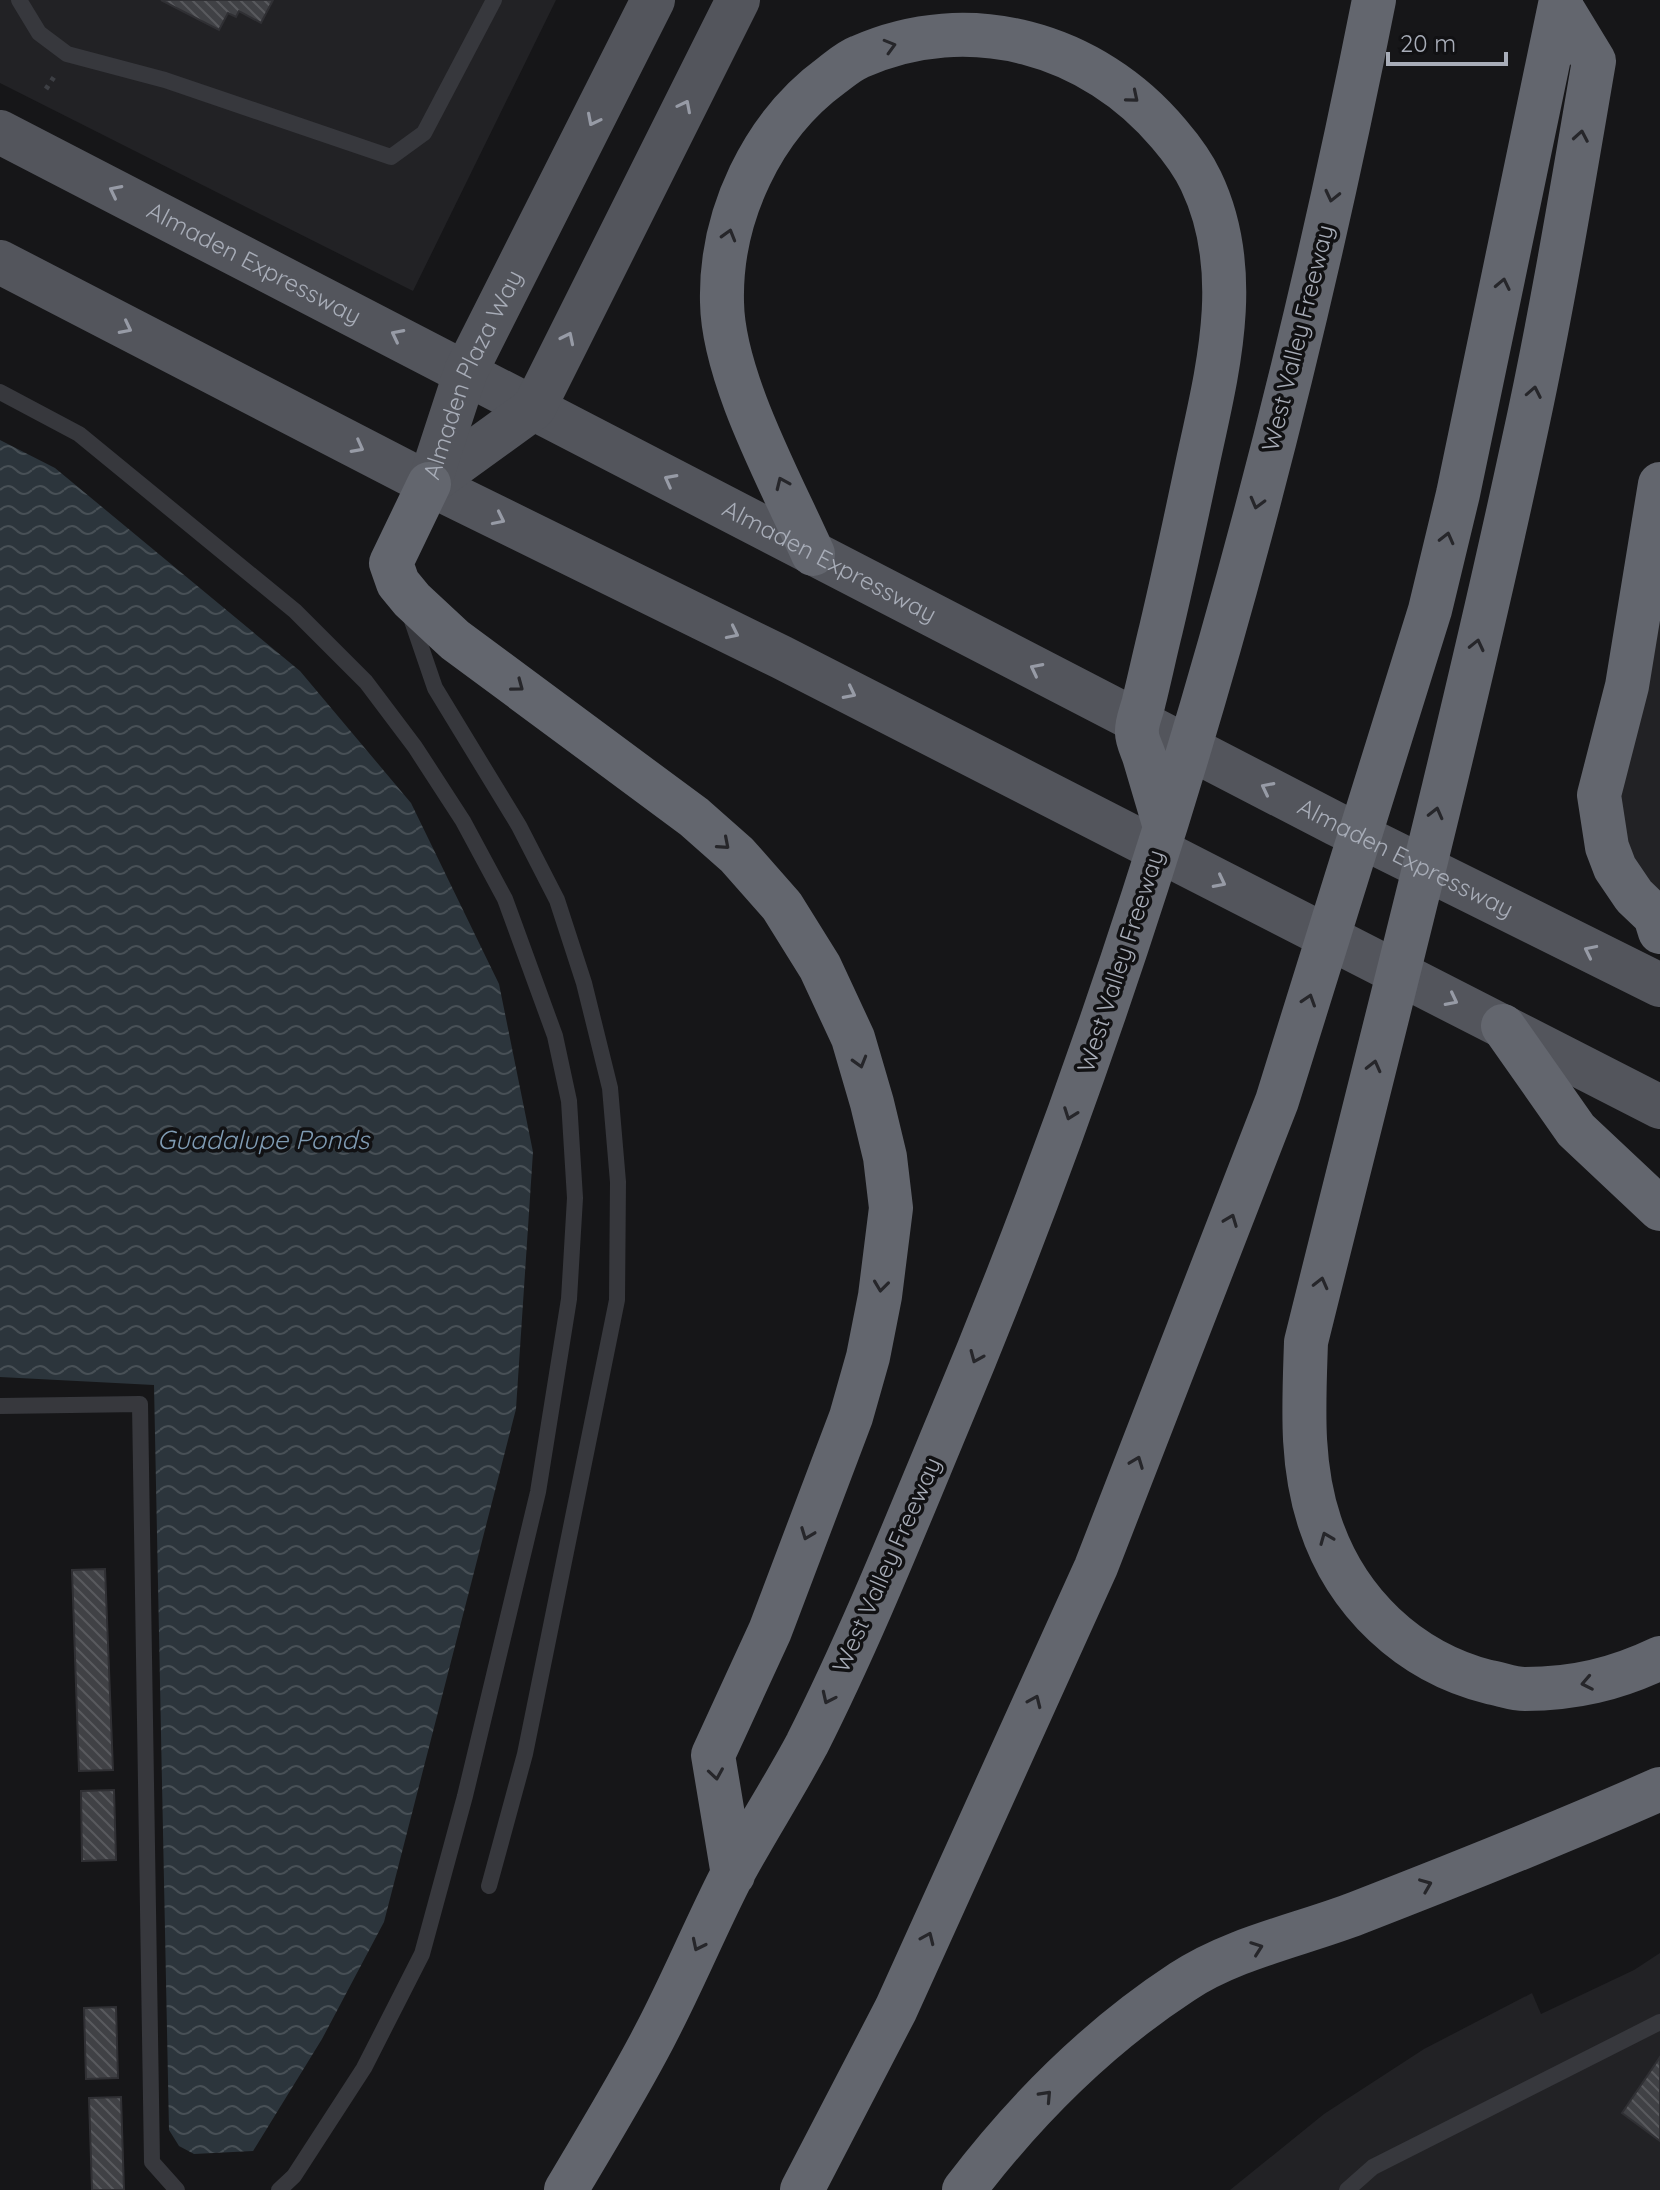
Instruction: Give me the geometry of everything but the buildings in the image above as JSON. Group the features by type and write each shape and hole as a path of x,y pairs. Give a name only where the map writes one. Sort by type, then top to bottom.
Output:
{"highway":[{"name":"West Valley Freeway","path":"566,2190 654,2036 733,1875 806,1745 864,1621 987,1332 1048,1173 1105,1014 1165,827 1230,605 1290,377 1350,121 1374,0"},
{"path":"802,2190 896,2009 1096,1567 1277,1101 1430,610 1458,494 1560,3"},
{"path":"1560,3 1594,61 1553,295 1523,443 1459,721 1306,1342 1303,1432 1308,1478 1319,1523 1335,1561 1364,1605 1392,1634 1428,1659 1476,1678 1522,1690 1577,1685 1623,1676 1660,1658"},
{"path":"813,554 731,362 721,305 724,253 739,200 766,146 807,93 855,59 891,45 934,36 976,35 1022,41 1061,52 1099,71 1156,117 1182,149 1201,179 1216,221 1223,255 1225,311 1219,363 1137,732 1165,827"},
{"path":"429,484 391,563 398,583 455,640 694,817 737,855 782,906 820,967 853,1038 885,1157 891,1208 880,1296 868,1357 851,1417 770,1631 713,1755 733,1875"},
{"path":"1660,484 1627,686 1599,795 1607,847 1615,868 1634,896 1655,916 1660,932"},
{"path":"1503,1026 1576,1130 1660,1209"},
{"path":"964,2190 993,2153 1064,2076 1184,1980 1247,1951 1354,1914 1660,1789"}],"main road":[{"name":"Almaden Plaza Way","path":"429,484 466,371 653,0"},
{"name":"Almaden Plaza Way","path":"429,484 534,408 738,0"},
{"name":"Almaden Expressway","path":"0,132 1336,824 1660,985"},
{"path":"0,262 429,484 781,657 1660,1107"}],"lane":[{"path":"19,0 39,33 67,54 165,80 391,157 424,133 494,0"},
{"path":"0,392 79,434 295,611 366,682 423,759 463,821 505,899 555,1036 569,1101 575,1198 569,1299 538,1492 465,1796 422,1954 364,2068 294,2176 279,2190"},
{"path":"398,583 435,688 519,826 557,900 584,983 610,1088 618,1182 617,1300 525,1754 489,1886"},
{"path":"0,1406 140,1404 152,2162 177,2190"},
{"path":"1347,2190 1373,2167 1660,2022"}],"shaded area":[{"path":"0,0 556,0 413,291 0,83"},
{"path":"1660,484 1660,919 1615,868 1627,686"},
{"path":"1660,1953 1660,2190 1230,2190 1324,2114 1424,2049 1532,1993 1541,2014 1634,1970"}],"water":[{"name":"Guadalupe Ponds","path":"0,440 55,468 300,671 411,803 499,984 533,1152 516,1409 384,1922 322,2039 253,2151 194,2154 179,2146 169,2130 154,1385 0,1377"}]}
